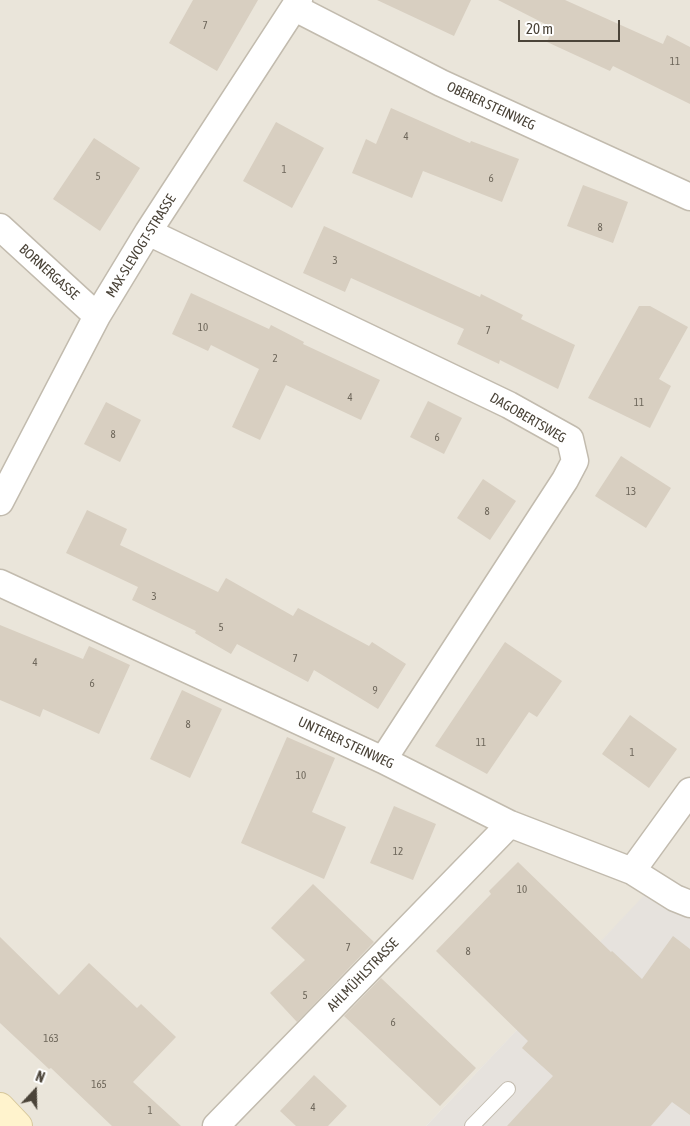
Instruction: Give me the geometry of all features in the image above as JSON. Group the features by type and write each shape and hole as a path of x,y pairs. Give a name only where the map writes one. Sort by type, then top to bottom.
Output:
{"street":[{"name":"OBERER STEINWEG","path":"297,4 441,83 690,197"},
{"name":"MAX-SLEVOGT-STRASSE","path":"0,502 97,316 148,232 297,4"},
{"name":"BORNERGASSE","path":"0,227 97,316"},
{"name":"DAGOBERTSWEG","path":"148,232 509,405 570,440 575,461 565,480 383,760"},
{"name":"UNTERER STEINWEG","path":"0,583 383,760 510,824 632,871 674,898 690,904"},
{"path":"632,871 690,791"},
{"name":"AHLMÜHLSTRASSE","path":"216,1126 510,824"},
{"path":"0,1107 18,1126"}],"lane":[{"path":"472,1126 508,1089"}],"shaded area":[{"path":"0,0 690,0 690,904 652,888 426,1126 0,1126"},
{"path":"652,887 690,904 690,1126 426,1126"}],"building":[{"path":"193,0 258,0 217,71 169,43"},
{"path":"377,0 471,0 454,36"},
{"path":"498,0 565,0 663,44 667,35 690,47 690,104 613,66 610,71 547,42 553,28"},
{"path":"391,108 470,143 471,141 519,159 502,202 423,171 412,198 352,173 366,139 376,144"},
{"path":"276,122 324,148 292,208 243,181"},
{"path":"94,138 140,168 100,231 53,199"},
{"path":"583,185 628,202 613,243 567,226"},
{"path":"324,226 480,297 481,294 523,315 521,319 575,345 558,389 500,360 499,364 457,344 464,329 351,278 345,292 303,273"},
{"path":"191,293 269,329 271,325 304,342 303,344 380,380 361,420 286,385 260,440 232,427 259,369 211,345 208,351 172,334"},
{"path":"639,306 650,306 688,327 659,379 671,386 650,428 588,398"},
{"path":"428,401 462,418 444,454 410,437"},
{"path":"106,402 141,420 120,462 84,444"},
{"path":"621,456 671,488 646,528 595,496"},
{"path":"483,479 516,501 490,540 457,518"},
{"path":"87,510 127,529 120,545 218,592 226,578 293,616 298,608 369,646 372,642 406,664 378,709 314,670 308,682 237,644 231,654 195,633 196,631 132,600 138,587 66,553"},
{"path":"0,625 83,659 89,646 130,665 99,734 43,709 40,717 0,700"},
{"path":"505,642 562,681 537,717 529,712 487,774 435,746"},
{"path":"182,690 222,709 190,778 150,759"},
{"path":"630,715 677,749 649,788 602,754"},
{"path":"287,737 335,758 312,812 346,827 324,879 241,843"},
{"path":"394,806 436,824 413,880 370,863"},
{"path":"518,862 611,952 642,979 673,936 690,949 690,1115 672,1102 651,1126 507,1126 553,1076 522,1048 528,1041 436,951 491,894 489,891"},
{"path":"313,884 374,942 297,1022 270,993 305,960 271,928"},
{"path":"0,937 59,995 89,963 137,1008 141,1004 176,1037 133,1082 181,1126 112,1126 0,1023"},
{"path":"381,978 476,1068 440,1106 344,1016"},
{"path":"314,1075 347,1106 328,1126 296,1126 280,1111"}]}
